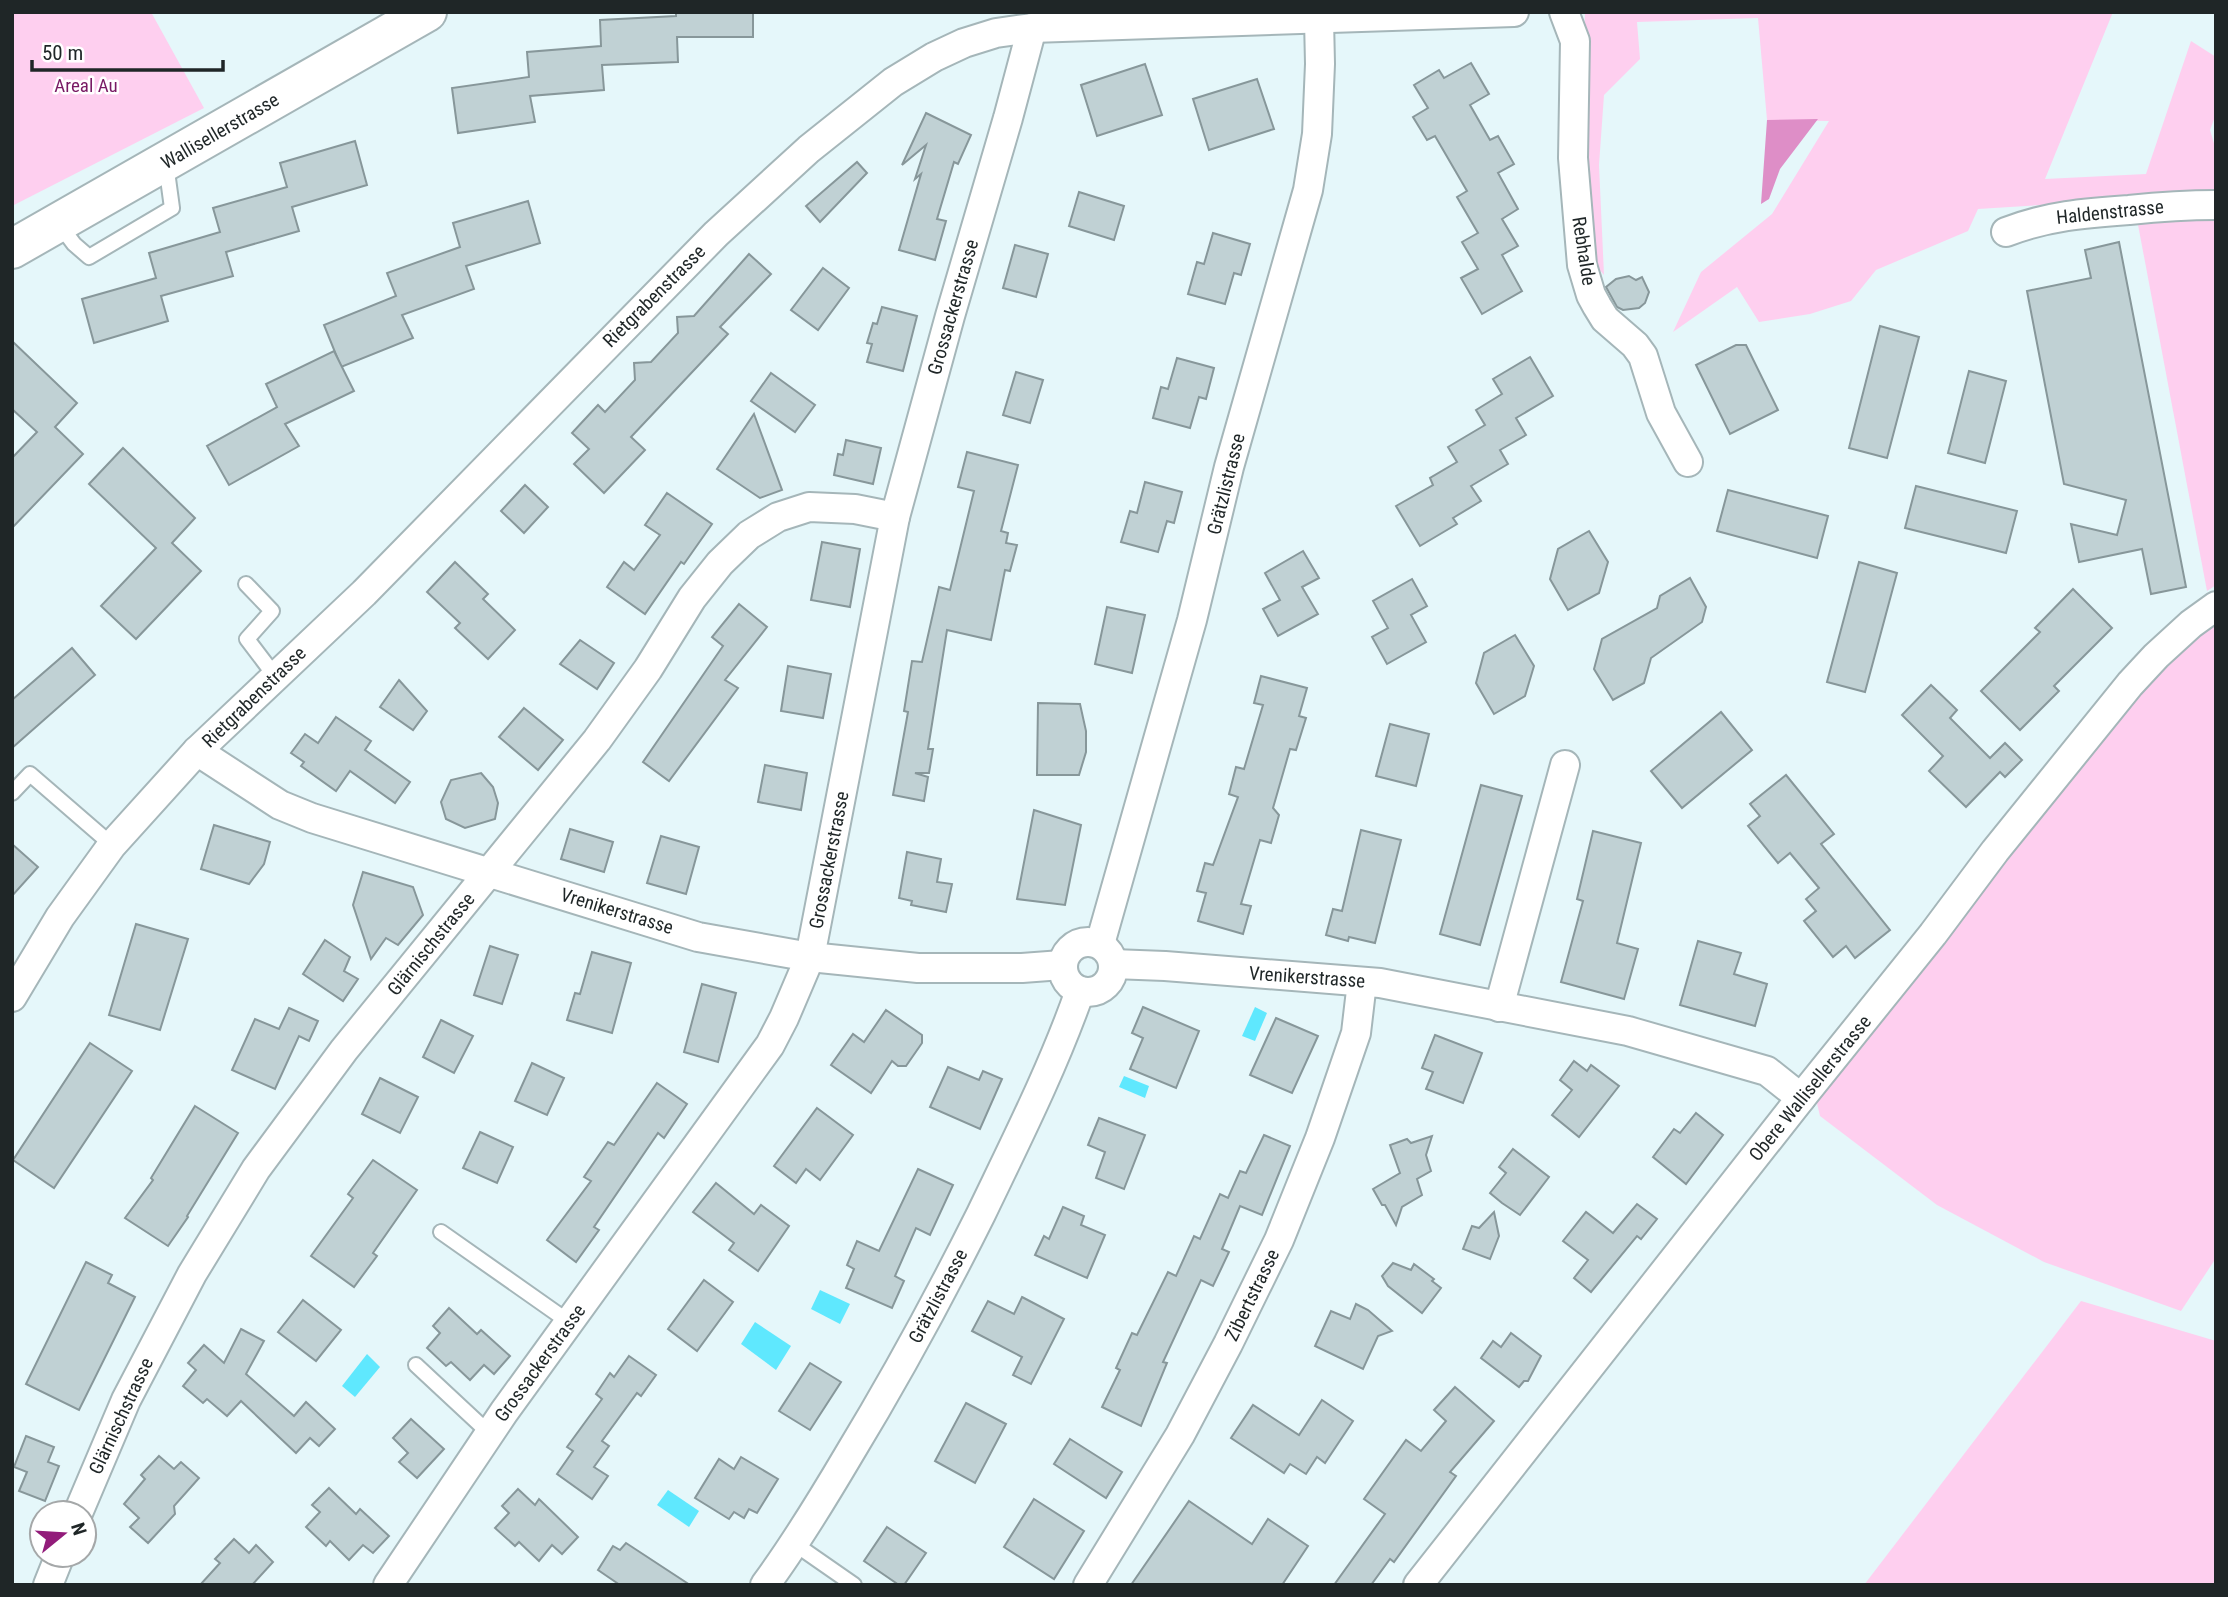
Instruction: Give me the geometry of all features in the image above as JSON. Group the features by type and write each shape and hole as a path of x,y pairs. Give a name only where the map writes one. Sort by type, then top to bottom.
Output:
{"main road":[{"name":"Wallisellerstrasse","path":"12,249 427,12"}],"street":[{"name":"Rietgrabenstrasse","path":"12,997 60,918 112,845 197,751 364,593 716,234 809,149 893,82 934,57 964,43 996,33 1032,29 1514,12"},
{"name":"Rebhalde","path":"1564,12 1575,41 1573,158 1582,265 1591,295 1605,319 1635,345 1643,356 1661,413 1688,462"},
{"name":"Grätzlistrasse","path":"1106,954 1189,634 1229,467 1308,190 1317,134 1319,19"},
{"name":"Grossackerstrasse","path":"388,1585 489,1433 769,1045 784,1018 810,957 895,517 1032,29"},
{"name":"Haldenstrasse","path":"2006,232 2035,221 2063,215 2216,205"},
{"name":"Glärnischstrasse","path":"84,1499 126,1399 192,1274 256,1169 344,1050 604,730 648,669 692,598 720,563 749,535 778,517 809,507 855,509 895,517"},
{"name":"Obere Wallisellerstrasse","path":"1418,1585 1933,934 1995,851 2130,684 2191,624 2216,606"},
{"name":"Vrenikerstrasse","path":"197,751 279,805 312,818 698,937 810,957 918,968 1022,968 1062,965"},
{"path":"1499,1007 1565,765"},
{"path":"1090,941 1106,954 1112,973 1104,987 1088,992 1080,991 1066,981 1062,965 1071,947 1090,941"},
{"name":"Vrenikerstrasse","path":"1106,954 1165,966 1380,983 1628,1031 1767,1071 1801,1098"},
{"name":"Zibertstrasse","path":"1088,1585 1180,1435 1279,1240 1320,1138 1356,1033 1362,982"},
{"name":"Grätzlistrasse","path":"765,1585 795,1544 889,1388 949,1278 1033,1105 1080,991"}],"lane":[{"path":"246,584 272,611 247,639 275,676"},
{"path":"12,793 30,774 112,845"},
{"path":"441,1232 569,1322"},
{"path":"416,1365 489,1433"},
{"path":"795,1544 854,1585"}],"green space":[{"name":"Areal Au","path":"12,12 151,12 204,108 12,206"},
{"path":"1585,12 2113,12 2045,179 2146,174 2191,41 2216,57 2216,114 2210,130 2216,150 2216,193 2144,194 1978,209 1968,231 1876,270 1851,301 1810,314 1759,322 1737,287 1673,332 1701,272 1772,214 1829,121 1767,120 1758,18 1637,22 1640,59 1604,95 1599,165 1604,275 1593,262 1581,138"},
{"path":"2216,212 2216,585 2207,591 2136,214"},
{"path":"2216,620 2216,1258 2181,1311 2044,1262 1937,1205 1820,1116 1816,1099 2162,661"},
{"path":"2081,1301 2216,1341 2216,1585 1864,1585"}],"shaded area":[{"path":"1818,119 1780,169 1769,199 1761,204 1767,120"}],"water":[{"path":"1255,1007 1267,1013 1255,1041 1242,1036"},
{"path":"1124,1076 1149,1086 1145,1098 1119,1087"},
{"path":"820,1290 850,1304 840,1324 811,1309"},
{"path":"755,1322 791,1346 776,1370 741,1344"},
{"path":"367,1354 380,1367 355,1397 342,1386"},
{"path":"668,1490 699,1511 689,1527 657,1505"}],"building":[{"path":"676,12 753,12 753,37 677,37 678,62 602,65 604,90 530,96 535,122 458,133 452,88 529,77 527,52 601,46 600,20 676,16"},
{"path":"1471,63 1489,94 1470,105 1490,140 1498,136 1514,164 1498,173 1518,209 1502,219 1518,246 1502,255 1522,291 1482,314 1461,278 1478,269 1462,242 1478,233 1457,197 1467,191 1435,136 1427,140 1413,117 1428,108 1414,85 1439,70 1444,78"},
{"path":"1145,64 1162,115 1097,136 1081,85"},
{"path":"1257,79 1274,129 1209,150 1193,99"},
{"path":"926,113 971,135 958,164 954,162 937,219 946,221 935,260 899,250 921,174 915,179 926,145 902,165"},
{"path":"355,141 367,185 292,207 299,231 226,252 233,276 161,296 168,321 94,343 82,299 156,278 149,253 220,232 213,208 287,187 280,163"},
{"path":"857,162 867,173 820,222 806,206"},
{"path":"1079,192 1124,206 1114,240 1069,226"},
{"path":"528,201 540,243 466,266 474,289 402,315 413,338 341,367 324,325 396,296 387,273 460,247 453,223"},
{"path":"1213,233 1250,244 1241,275 1234,273 1225,304 1188,294 1197,262 1204,264"},
{"path":"2119,242 2186,587 2151,594 2142,549 2079,562 2071,524 2117,535 2126,500 2064,484 2027,291 2091,278 2085,250"},
{"path":"1015,245 1048,254 1036,297 1003,288"},
{"path":"749,254 771,274 720,327 728,334 631,437 645,450 604,493 574,464 589,449 572,433 598,405 605,412 635,380 634,363 651,362 678,333 677,317 694,316"},
{"path":"823,268 849,288 818,330 791,310"},
{"path":"1629,276 1636,280 1642,277 1649,292 1645,303 1639,308 1623,310 1617,307 1606,287 1616,279"},
{"path":"882,307 917,316 903,371 867,362 872,344 867,343 873,323 877,324"},
{"path":"1880,326 1919,337 1887,458 1849,448"},
{"path":"12,341 77,403 55,427 83,454 12,528 12,458 37,432 12,409"},
{"path":"1736,345 1746,345 1778,410 1730,434 1696,365"},
{"path":"334,351 354,391 285,424 299,446 229,485 207,446 277,407 266,384"},
{"path":"1530,357 1553,396 1516,418 1526,435 1500,450 1508,464 1471,486 1481,501 1453,518 1457,524 1420,546 1396,506 1433,485 1430,478 1457,462 1448,447 1485,425 1476,410 1502,394 1493,379"},
{"path":"1177,358 1214,368 1206,399 1199,397 1190,428 1153,418 1161,387 1168,389"},
{"path":"1969,371 2006,381 1985,463 1948,453"},
{"path":"1016,372 1043,380 1030,423 1003,415"},
{"path":"771,373 815,405 795,432 751,401"},
{"path":"754,414 782,490 760,498 717,469"},
{"path":"846,440 881,448 873,484 834,475 838,454 843,455"},
{"path":"123,448 195,518 172,543 201,571 136,639 101,606 156,548 89,484"},
{"path":"967,452 1018,465 1001,531 1008,533 1006,543 1017,545 1010,571 1005,570 991,640 947,630 928,749 933,749 929,773 915,773 928,777 924,801 893,795 908,712 904,711 912,661 922,662 939,587 950,590 974,491 958,487"},
{"path":"1145,482 1182,492 1174,523 1167,521 1158,552 1121,542 1130,511 1137,513"},
{"path":"525,485 548,507 524,533 501,511"},
{"path":"1916,486 2017,511 2006,553 1905,528"},
{"path":"1728,490 1828,516 1817,558 1717,531"},
{"path":"667,493 712,524 684,564 681,562 645,614 607,587 624,562 634,570 660,535 645,525"},
{"path":"1589,531 1608,562 1599,593 1568,610 1550,579 1558,549"},
{"path":"822,542 860,549 850,607 811,600"},
{"path":"1303,551 1319,578 1302,587 1318,614 1278,636 1263,609 1280,600 1265,573"},
{"path":"455,562 488,594 483,599 515,630 488,659 455,628 460,623 427,592"},
{"path":"1859,562 1897,573 1865,692 1827,682"},
{"path":"1690,578 1706,607 1702,622 1651,658 1644,683 1613,700 1594,669 1602,639 1657,608 1660,596"},
{"path":"1412,579 1427,606 1411,615 1426,642 1387,664 1372,637 1388,628 1373,601"},
{"path":"2073,589 2112,628 2054,686 2059,691 2020,730 1981,691 2040,632 2035,628"},
{"path":"739,604 767,627 725,680 738,688 669,781 643,762 723,646 712,637"},
{"path":"1107,607 1145,615 1132,673 1095,664"},
{"path":"1515,635 1534,666 1525,696 1494,714 1476,683 1484,653"},
{"path":"580,640 614,663 597,689 560,664"},
{"path":"72,648 95,675 12,748 12,700"},
{"path":"788,666 831,674 823,718 781,711"},
{"path":"1261,676 1307,688 1299,716 1306,718 1296,750 1290,749 1273,808 1279,815 1271,843 1260,840 1241,904 1251,906 1243,934 1198,921 1206,893 1197,891 1205,863 1213,865 1238,797 1229,794 1236,767 1244,769 1263,705 1254,703"},
{"path":"399,680 427,711 413,730 380,707"},
{"path":"1931,685 1957,710 1950,718 1990,758 2005,743 2022,760 2005,777 2000,772 1966,807 1929,771 1943,756 1902,715"},
{"path":"1038,703 1080,704 1086,731 1086,752 1079,775 1037,775"},
{"path":"524,708 563,740 538,770 499,737"},
{"path":"1721,712 1752,750 1682,808 1651,771"},
{"path":"336,717 371,741 365,750 410,782 395,803 350,771 336,791 301,766 304,762 291,753 305,734 318,743"},
{"path":"1390,724 1429,734 1416,786 1376,776"},
{"path":"765,765 807,773 801,810 758,802"},
{"path":"481,773 493,787 498,803 495,819 465,828 446,819 441,802 451,780"},
{"path":"1786,775 1834,834 1821,844 1890,930 1855,958 1846,946 1833,957 1804,921 1816,911 1806,899 1819,888 1790,853 1778,863 1748,826 1760,816 1750,804"},
{"path":"1481,785 1522,796 1480,945 1440,934"},
{"path":"1034,810 1081,825 1065,905 1017,899"},
{"path":"214,825 270,842 264,864 249,884 201,869"},
{"path":"570,829 613,842 604,872 561,859"},
{"path":"1361,830 1401,840 1375,943 1349,937 1348,941 1326,935 1333,909 1342,911"},
{"path":"1593,831 1641,843 1617,943 1638,949 1624,999 1561,982 1583,901 1577,899"},
{"path":"661,836 699,847 686,894 647,883"},
{"path":"12,844 38,867 12,896"},
{"path":"907,852 941,859 937,882 952,884 946,912 911,905 912,901 899,898"},
{"path":"363,872 413,887 423,915 398,945 386,938 371,959 353,905"},
{"path":"136,924 188,939 160,1030 109,1015"},
{"path":"325,940 350,957 344,971 358,979 343,1001 303,974"},
{"path":"1698,941 1741,953 1734,974 1767,984 1755,1026 1680,1005"},
{"path":"490,946 518,955 502,1004 474,995"},
{"path":"592,952 631,963 612,1033 567,1020 575,993 580,994"},
{"path":"702,984 736,993 718,1062 684,1052"},
{"path":"1143,1007 1199,1031 1176,1088 1130,1069 1143,1038 1132,1033"},
{"path":"289,1008 318,1021 309,1041 299,1036 275,1089 232,1070 255,1019 279,1029"},
{"path":"886,1010 922,1035 922,1043 906,1066 898,1066 892,1061 871,1093 831,1065 853,1034 864,1042"},
{"path":"1276,1018 1318,1036 1292,1093 1250,1075"},
{"path":"441,1020 473,1036 454,1073 423,1057"},
{"path":"1435,1035 1482,1053 1463,1103 1426,1089 1433,1072 1422,1068"},
{"path":"90,1043 132,1071 54,1188 13,1160"},
{"path":"1574,1061 1587,1071 1591,1065 1619,1086 1579,1137 1552,1115 1572,1090 1560,1080"},
{"path":"532,1063 564,1078 547,1115 515,1101"},
{"path":"948,1067 979,1080 983,1071 1002,1079 980,1129 930,1107"},
{"path":"380,1078 418,1097 400,1133 362,1114"},
{"path":"657,1083 687,1104 664,1138 658,1133 594,1227 599,1230 576,1262 547,1240 591,1181 584,1177 608,1142 614,1145"},
{"path":"195,1106 238,1133 168,1246 125,1218 153,1180 151,1178"},
{"path":"817,1108 853,1135 820,1180 806,1169 796,1183 774,1166"},
{"path":"1696,1113 1723,1135 1686,1184 1653,1157 1674,1129 1680,1133"},
{"path":"1099,1118 1145,1135 1124,1189 1096,1178 1105,1152 1088,1145"},
{"path":"480,1132 513,1147 497,1183 463,1168"},
{"path":"1264,1135 1290,1146 1262,1215 1240,1206 1222,1249 1229,1252 1213,1286 1201,1280 1163,1362 1167,1363 1141,1426 1102,1407 1120,1370 1116,1368 1132,1333 1137,1335 1168,1272 1176,1276 1194,1236 1200,1239 1220,1194 1228,1198 1240,1171 1246,1173"},
{"path":"1432,1136 1426,1155 1431,1171 1417,1179 1422,1195 1402,1207 1396,1225 1373,1189 1400,1173 1390,1145 1407,1139 1411,1143"},
{"path":"1513,1149 1549,1177 1520,1215 1490,1193 1506,1173 1499,1167"},
{"path":"373,1160 417,1190 373,1253 377,1256 354,1287 311,1256 353,1198 348,1194"},
{"path":"918,1169 953,1185 930,1235 916,1228 895,1276 904,1281 892,1308 846,1288 854,1269 847,1265 857,1241 879,1251"},
{"path":"716,1183 754,1214 761,1205 789,1226 758,1271 729,1250 734,1243 693,1212"},
{"path":"1637,1204 1657,1219 1641,1239 1637,1236 1591,1292 1574,1278 1588,1260 1563,1241 1586,1212 1613,1233"},
{"path":"1063,1207 1084,1216 1081,1225 1105,1235 1087,1278 1035,1255 1044,1236 1049,1239"},
{"path":"1494,1212 1499,1236 1490,1259 1463,1249 1472,1226 1479,1228"},
{"path":"86,1262 112,1275 108,1283 135,1297 79,1410 26,1384"},
{"path":"1393,1263 1411,1270 1414,1264 1441,1288 1422,1313 1388,1286 1382,1276"},
{"path":"704,1280 733,1302 697,1351 668,1329"},
{"path":"1022,1297 1064,1319 1031,1384 1013,1375 1022,1357 972,1331 988,1301 1014,1314"},
{"path":"303,1300 341,1330 316,1361 278,1332"},
{"path":"1356,1304 1368,1310 1392,1331 1378,1336 1363,1369 1315,1346 1331,1311 1350,1319"},
{"path":"449,1308 477,1334 481,1330 510,1356 494,1374 484,1365 470,1380 451,1362 446,1366 427,1348 440,1333 433,1326"},
{"path":"241,1329 264,1341 246,1374 294,1416 306,1402 335,1429 319,1446 310,1438 296,1453 241,1401 227,1416 207,1399 203,1403 183,1386 196,1370 188,1363 204,1345 224,1363"},
{"path":"1511,1333 1541,1356 1528,1381 1524,1381 1519,1387 1481,1358 1493,1341 1501,1347"},
{"path":"629,1356 656,1375 641,1396 637,1393 602,1441 609,1446 594,1467 608,1476 592,1499 557,1474 573,1451 567,1447 602,1399 596,1394 610,1373 614,1377"},
{"path":"810,1363 841,1382 810,1430 779,1411"},
{"path":"1455,1387 1494,1421 1450,1472 1456,1476 1394,1562 1390,1559 1371,1585 1334,1585 1385,1514 1364,1499 1406,1440 1421,1451 1446,1421 1434,1410"},
{"path":"1322,1400 1353,1421 1325,1463 1317,1457 1306,1474 1290,1464 1284,1473 1231,1438 1253,1405 1299,1435"},
{"path":"966,1403 1006,1424 975,1483 935,1461"},
{"path":"411,1419 444,1449 417,1478 399,1462 408,1453 393,1438"},
{"path":"26,1436 54,1447 48,1462 59,1466 46,1499 19,1491 27,1472 14,1467"},
{"path":"1070,1439 1122,1472 1106,1498 1054,1464"},
{"path":"159,1456 174,1469 181,1462 199,1478 174,1506 175,1514 148,1543 130,1527 139,1518 124,1504 145,1479 141,1475"},
{"path":"741,1457 778,1479 757,1513 749,1509 744,1518 734,1512 729,1519 695,1498 719,1459 734,1469"},
{"path":"329,1488 356,1514 360,1509 389,1536 373,1553 363,1545 349,1560 330,1541 326,1546 306,1527 320,1512 312,1505"},
{"path":"518,1489 535,1505 539,1499 578,1537 562,1554 552,1545 539,1561 519,1542 515,1546 495,1528 509,1513 502,1506"},
{"path":"1034,1499 1084,1531 1054,1579 1004,1547"},
{"path":"1189,1501 1252,1544 1268,1519 1308,1546 1282,1585 1131,1585"},
{"path":"887,1527 926,1553 904,1585 899,1585 864,1561"},
{"path":"234,1539 249,1553 256,1545 273,1562 252,1585 200,1585 220,1563 215,1559"},
{"path":"626,1543 690,1585 620,1585 598,1570 613,1546 620,1550"}]}
